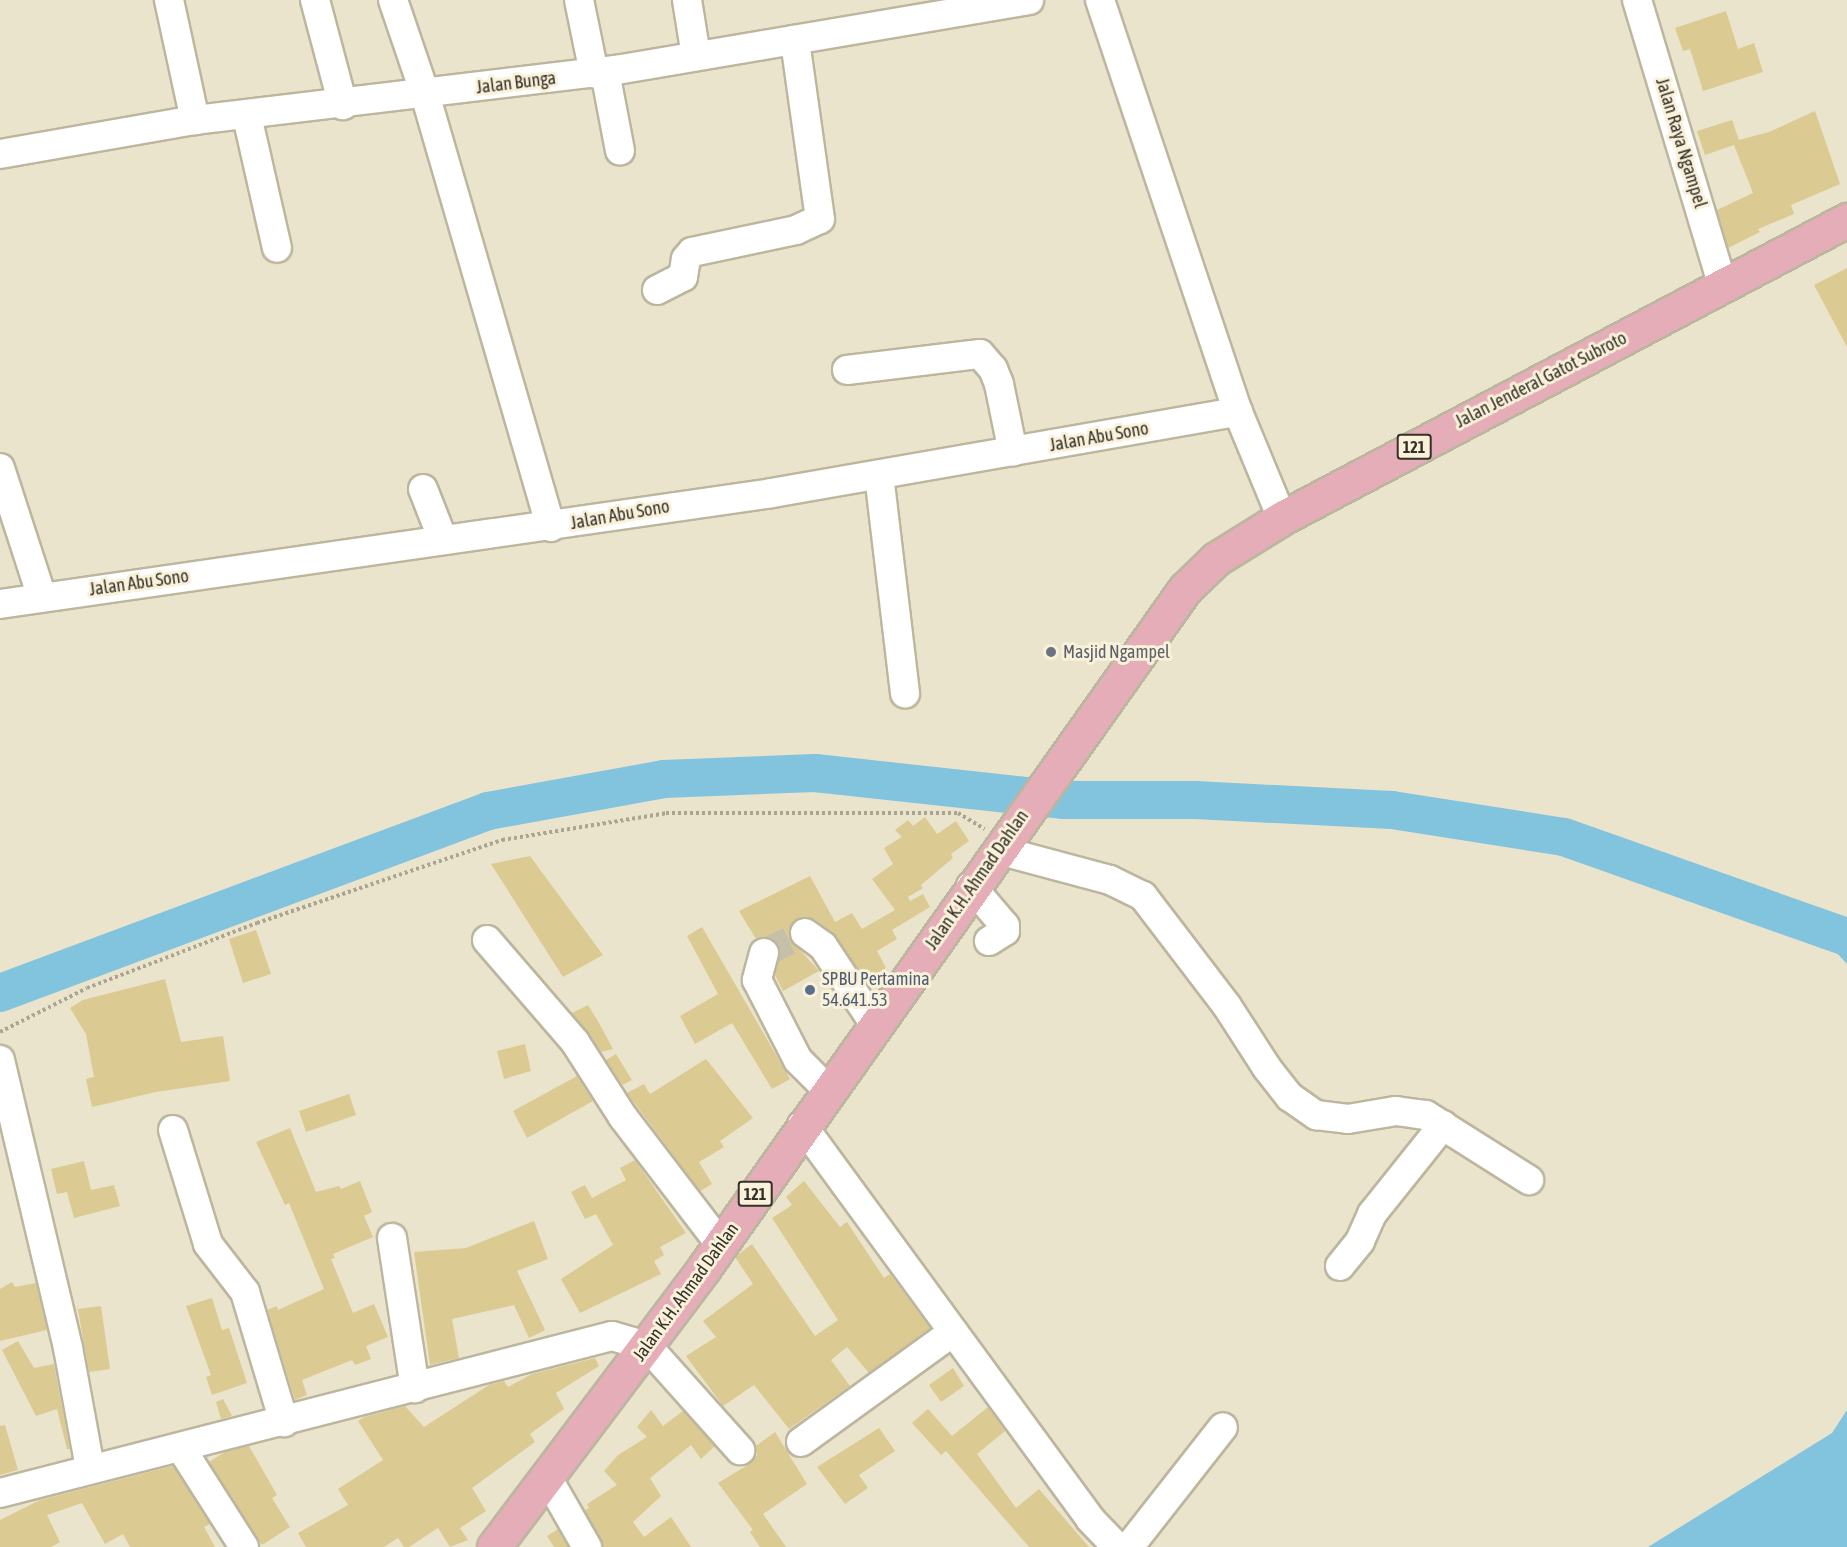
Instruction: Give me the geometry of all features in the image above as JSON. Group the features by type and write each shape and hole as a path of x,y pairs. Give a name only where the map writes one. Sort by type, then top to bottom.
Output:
{"main road":[{"name":"Jalan Jenderal Gatot Subroto","path":"1058,766 1185,589 1216,559 1282,518 1847,220"},
{"name":"Jalan K.H. Ahmad Dahlan","path":"494,1547 721,1245 802,1125 829,1091 1058,766"}],"street":[{"path":"169,0 195,120"},
{"path":"315,0 343,105"},
{"path":"393,0 425,94 551,527"},
{"path":"579,0 620,151"},
{"path":"687,0 696,56"},
{"name":"Jalan Bunga","path":"0,154 195,120 343,105 599,72 795,40 887,13 1029,0"},
{"path":"1100,0 1238,412 1282,518"},
{"name":"Jalan Raya Ngampel","path":"1637,0 1723,287"},
{"path":"657,290 683,277 686,259 692,252 796,230 820,219 795,40"},
{"path":"247,116 277,248"},
{"path":"847,370 980,354 993,369 999,384 1013,452"},
{"name":"Jalan Abu Sono","path":"0,604 443,540 551,527 879,476 1238,412"},
{"path":"0,468 42,597"},
{"path":"879,476 905,693"},
{"path":"423,489 443,540"},
{"path":"1003,843 1110,880 1143,896 1227,1006 1266,1068 1290,1098 1316,1115 1348,1119 1396,1111 1426,1115 1529,1180"},
{"path":"972,886 1005,926 989,940"},
{"path":"805,933 823,946 875,1025"},
{"path":"487,940 575,1042 623,1117 721,1245"},
{"path":"764,953 757,980 798,1060 829,1091"},
{"path":"0,1060 68,1348 90,1468"},
{"path":"802,1125 1090,1519 1117,1547"},
{"path":"1340,1266 1360,1240 1372,1214 1443,1125"},
{"path":"173,1130 208,1244 245,1292 284,1422"},
{"path":"392,1238 415,1388"},
{"path":"801,1442 953,1332"},
{"path":"0,1493 90,1468 284,1422 612,1336 647,1346 740,1450"},
{"path":"1130,1547 1223,1427"},
{"path":"181,1448 244,1547"},
{"path":"547,1477 587,1547"}],"path":[{"path":"0,1032 87,988 257,923 502,840 666,813 894,812 958,813 1003,843"}],"water":[{"path":"1814,928 1847,929 1847,964"},
{"path":"1847,1410 1847,1547 1648,1547 1832,1433"}],"building":[{"path":"1726,11 1738,49 1754,43 1763,72 1703,91 1690,49 1683,51 1675,28"},
{"path":"1815,111 1840,184 1791,205 1794,214 1758,229 1760,232 1728,248 1717,210 1753,193 1734,145 1705,155 1697,131 1732,120 1739,140 1769,132"},
{"path":"1847,268 1847,347 1814,285"},
{"path":"925,817 937,834 956,821 969,841 951,854 953,858 921,885 923,888 908,897 910,901 923,894 930,907 892,930 897,939 877,951 886,968 865,980 833,933 814,919 799,918 791,924 790,939 819,971 783,991 775,975 780,948 769,937 756,939 739,911 810,876 835,922 852,913 862,929 895,910 872,879 893,864 884,848 902,837 895,830 908,820 913,826"},
{"path":"530,856 603,955 563,977 491,864"},
{"path":"702,927 790,1079 772,1089 732,1023 695,1044 680,1016 718,994 687,936"},
{"path":"256,930 271,974 243,983 229,939"},
{"path":"165,979 181,1042 223,1036 230,1081 156,1092 92,1107 86,1079 94,1077 86,1034 70,1008 83,1000"},
{"path":"588,1005 613,1049 601,1052 572,1013"},
{"path":"525,1044 531,1071 504,1079 497,1051"},
{"path":"616,1054 632,1080 622,1085 606,1060"},
{"path":"706,1059 753,1118 720,1141 724,1147 699,1162 712,1184 700,1191 627,1093 644,1084 650,1094"},
{"path":"577,1076 593,1101 527,1138 513,1111"},
{"path":"349,1094 356,1115 306,1132 299,1111"},
{"path":"290,1128 316,1192 339,1186 341,1189 360,1181 372,1212 364,1216 373,1237 333,1254 335,1258 331,1259 353,1313 374,1304 388,1337 366,1346 371,1359 355,1365 352,1360 302,1380 307,1395 295,1400 267,1310 277,1306 278,1310 324,1289 289,1203 285,1205 256,1142"},
{"path":"635,1160 686,1233 660,1247 664,1255 654,1261 661,1274 580,1313 561,1279 613,1245 596,1214 585,1219 571,1192 585,1185 592,1198 626,1180 620,1168"},
{"path":"84,1161 91,1190 114,1185 120,1206 74,1218 67,1192 57,1194 51,1169"},
{"path":"804,1181 840,1227 847,1222 884,1278 890,1274 930,1328 869,1373 847,1347 831,1360 850,1386 789,1429 754,1385 723,1406 686,1356 716,1337 703,1321 753,1284 735,1257 752,1244 815,1336 838,1320 772,1218 792,1205 786,1197"},
{"path":"534,1221 548,1259 517,1271 545,1330 529,1338 514,1305 452,1319 459,1358 430,1365 414,1252 466,1248"},
{"path":"12,1282 15,1287 36,1283 47,1330 0,1341 0,1289"},
{"path":"212,1298 222,1330 229,1328 247,1383 212,1395 206,1377 211,1375 186,1306"},
{"path":"76,1299 78,1309 101,1306 110,1369 89,1372"},
{"path":"18,1341 34,1368 54,1364 70,1449 67,1449 57,1409 36,1416 2,1350"},
{"path":"595,1358 599,1366 556,1393 564,1409 530,1434 535,1442 472,1488 486,1511 460,1528 468,1540 450,1547 438,1528 409,1547 404,1547 398,1538 384,1547 306,1547 298,1533 348,1505 338,1489 383,1460 358,1421 364,1417 405,1406 424,1427 489,1385 504,1381 508,1387 532,1374"},
{"path":"953,1368 964,1386 941,1402 929,1385"},
{"path":"223,1399 232,1416 221,1419 216,1402"},
{"path":"988,1407 1005,1431 977,1454 1016,1508 1039,1489 1089,1547 1029,1547 946,1451 941,1455 912,1423 928,1409 952,1436"},
{"path":"651,1410 663,1426 683,1411 715,1446 701,1459 691,1445 650,1478 661,1496 633,1522 644,1537 671,1517 691,1547 603,1547 585,1510 589,1508 587,1504 617,1485 604,1471 618,1455 647,1437 637,1427"},
{"path":"5,1425 18,1470 0,1475 0,1426"},
{"path":"879,1428 895,1451 859,1475 868,1488 845,1504 817,1467"},
{"path":"775,1432 807,1484 763,1514 786,1547 760,1547 750,1532 753,1530 718,1483 751,1463 757,1455 756,1446"},
{"path":"249,1446 277,1495 272,1498 290,1527 262,1545 209,1462 225,1452"},
{"path":"173,1466 210,1524 204,1527 215,1547 130,1547 123,1534 105,1544 82,1503 47,1515 60,1542 51,1547 0,1547 0,1520 40,1500"},
{"path":"558,1529 568,1547 554,1547 547,1536"}],"waterway":[{"path":"0,993 488,811 664,779 815,773 1063,800 1195,800 1392,810 1564,837 1847,937"}],"tunnel":[{"path":"764,953 805,933"}],"place":[{"name":"Masjid Ngampel","path":"1051,652"},
{"name":"SPBU Pertamina 54.641.53","path":"810,990"}]}
